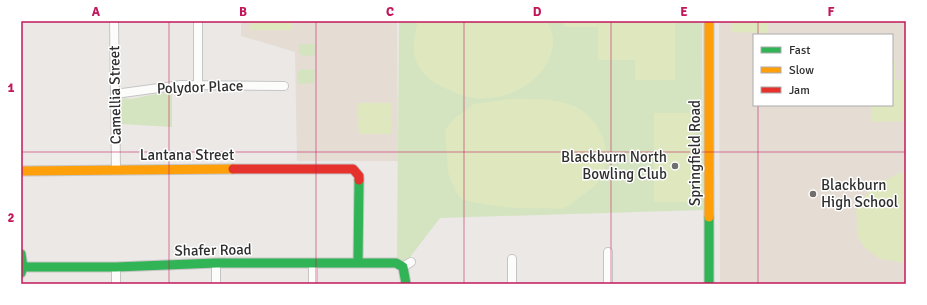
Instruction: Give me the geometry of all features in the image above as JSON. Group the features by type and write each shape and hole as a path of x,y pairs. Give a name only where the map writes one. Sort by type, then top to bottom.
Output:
{"street":[{"name":"Camellia Street","path":"114,21 116,169"},
{"path":"198,21 198,84"},
{"name":"Springfield Road","path":"709,21 709,284"},
{"name":"Polydor Place","path":"115,94 198,84 284,86"},
{"name":"Lantana Street","path":"21,171 116,169 353,169 359,176 358,263"},
{"path":"608,252 608,284"},
{"path":"21,254 22,270"},
{"path":"512,259 512,284"},
{"path":"406,284 403,267 412,262"},
{"path":"216,263 216,284"},
{"name":"Shafer Road","path":"22,270 216,263 396,263 403,267"},
{"path":"313,263 313,284"},
{"path":"116,267 116,284"}],"shaded area":[{"path":"241,21 397,21 398,161 297,161 295,52 241,36"},
{"name":"Blackburn High School","path":"719,21 906,21 906,284 720,284"}],"green space":[{"path":"251,21 292,21 292,30 250,30"},
{"path":"399,21 702,21 703,210 440,218 404,265 397,260"},
{"path":"418,21 547,21 553,36 552,52 546,65 538,75 527,84 515,91 501,96 474,98 455,93 440,86 422,72 415,57 414,48"},
{"path":"564,21 598,21 597,27 564,27"},
{"path":"598,21 675,21 675,80 635,80 635,60 598,60"},
{"path":"731,21 768,21 768,33 731,32"},
{"path":"903,21 906,21 906,58 903,58"},
{"path":"299,44 316,44 316,55 303,56 299,53"},
{"path":"895,61 895,80 906,80 906,121 871,122 871,106 893,106 893,62"},
{"path":"301,69 315,70 314,83 300,84 297,82 297,74"},
{"path":"172,92 172,127 120,124 120,101 124,98 131,99"},
{"path":"510,99 544,100 569,104 585,113 593,120 599,129 606,149 604,170 599,180 593,187 562,209 503,207 483,204 461,199 454,188 448,173 445,131 452,120 474,104"},
{"path":"358,103 391,103 391,118 380,119 391,119 391,134 359,134 358,119 369,119 358,118"},
{"name":"Blackburn North Bowling Club","path":"654,113 695,113 695,202 654,202"},
{"path":"906,170 906,263 880,259 865,248 858,237 856,207 874,186"}],"traffic: fast":[{"path":"358,263 359,180"},
{"path":"709,217 709,284"},
{"path":"21,254 23,267 21,273"},
{"path":"23,267 116,267 216,263 396,263 403,267 406,284"}],"traffic: slow":[{"path":"709,21 709,217"},
{"path":"21,171 233,169"}],"traffic: jam":[{"path":"233,169 353,169 359,176 359,180"}],"place":[{"name":"Blackburn North Bowling Club","path":"675,166"},
{"name":"Blackburn High School","path":"813,194"}]}
